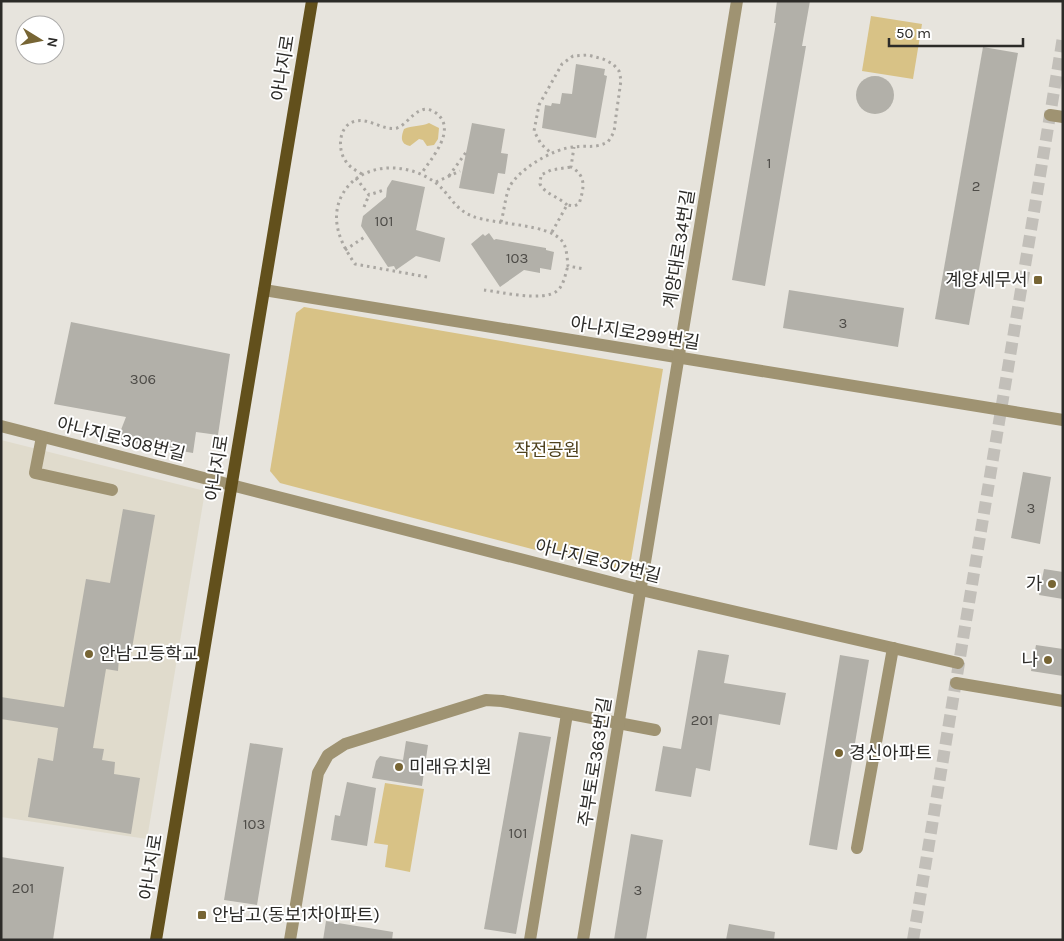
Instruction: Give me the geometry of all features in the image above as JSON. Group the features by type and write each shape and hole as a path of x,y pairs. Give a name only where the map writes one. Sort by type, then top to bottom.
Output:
{"main road":[{"name":"아나지로","path":"156,940 312,1"}],"street":[{"name":"계양대로34번길","path":"641,590 737,1"},
{"path":"1050,115 1063,117"},
{"name":"아나지로299번길","path":"264,290 1063,420"},
{"name":"아나지로308번길","path":"1,426 232,486"},
{"path":"42,437 35,473 112,490"},
{"name":"아나지로307번길","path":"232,486 641,590 958,662"},
{"name":"주부토로363번길","path":"583,940 641,590"},
{"path":"857,848 893,648"},
{"path":"956,683 1063,701"},
{"path":"290,940 318,773 328,756 345,744 486,700 502,701 655,730"},
{"path":"530,940 567,714"}],"path":[{"path":"501,222 510,187 521,173 551,153 574,147 596,147 608,142 614,132 621,80 619,71 614,64 588,55 573,56 562,64 539,105 534,130 541,144 551,153"},
{"path":"363,174 350,167 344,158 341,148 343,131 348,124 354,121 365,120 395,128 401,126 422,110 429,110 439,116 443,123 444,131 439,149 421,174"},
{"path":"571,167 574,147"},
{"path":"449,176 467,151"},
{"path":"571,167 579,171 583,179 579,204 574,206 567,205 561,199 543,190 540,184 541,175 551,170 571,167"},
{"path":"427,277 355,264 345,250 337,229 337,212 340,199 347,186 356,178 363,174 386,168 402,168 421,174 435,183 451,201 471,216 552,232 563,242 568,266 564,282 556,292 544,297 484,290"},
{"path":"435,183 460,171"},
{"path":"356,178 369,195"},
{"path":"364,206 369,195 384,190"},
{"path":"552,232 567,205"},
{"path":"345,250 366,236"},
{"path":"568,266 584,269"}],"shaded area":[{"name":"안남고등학교","path":"1,440 205,491 147,839 1,817"}],"green space":[{"path":"871,16 922,24 913,79 862,71"},
{"path":"429,123 439,128 438,139 434,145 427,146 423,140 419,139 410,146 404,144 402,137 404,129"},
{"name":"작전공원","path":"304,307 663,369 630,566 612,570 280,483 270,471 296,313"},
{"path":"385,783 424,789 410,872 385,867 388,845 374,843"}],"building":[{"path":"777,1 810,1 802,46 806,46 765,286 732,280 776,23 774,23"},
{"path":"983,47 1018,53 969,325 935,319"},
{"path":"576,64 605,69 604,75 607,76 596,138 542,128 545,105 551,106 552,103 560,104 562,93 572,94"},
{"path":"875,76 888,82 894,95 888,108 875,114 862,108 856,95 862,82"},
{"path":"472,123 505,129 501,153 508,154 505,174 498,173 494,194 459,188"},
{"path":"392,180 425,187 416,230 445,238 440,262 416,256 396,270 394,266 388,267 361,226 363,216 386,197 387,188"},
{"path":"489,233 494,240 546,248 546,250 554,252 551,270 540,268 540,273 524,270 500,287 471,244 483,234 485,236"},
{"path":"789,290 904,308 898,347 783,328"},
{"path":"71,322 230,354 218,435 196,432 193,453 117,440 126,417 54,404"},
{"path":"1023,472 1051,477 1040,544 1011,538"},
{"path":"123,509 155,515 130,660 119,658 118,671 106,669 93,748 104,749 102,760 115,762 114,774 140,778 131,834 28,817 38,758 53,761 58,728 1,719 1,697 64,707 86,579 110,583"},
{"name":"가","path":"1044,569 1063,572 1063,599 1039,595"},
{"name":"나","path":"1036,645 1063,649 1063,676 1031,671"},
{"path":"698,650 729,655 724,683 786,693 780,725 719,714 710,771 696,768 691,797 655,791 663,746 681,749"},
{"name":"경신아파트","path":"840,655 869,660 837,850 809,845"},
{"path":"519,732 551,737 516,934 484,929"},
{"name":"미래유치원","path":"406,741 428,745 422,786 372,778 376,761 380,756 403,760"},
{"path":"250,743 283,748 257,905 224,900"},
{"path":"347,782 376,788 367,846 331,840 335,815 340,816"},
{"path":"631,834 663,840 646,940 614,940"},
{"path":"1,857 64,867 53,940 1,940"},
{"path":"326,921 393,932 392,940 323,940"},
{"path":"729,924 775,932 774,940 726,940"}],"tunnel":[{"path":"913,940 1063,37"}],"place":[{"name":"계양세무서","path":"1038,280"},
{"name":"가","path":"1052,584"},
{"name":"안남고등학교","path":"89,654"},
{"name":"나","path":"1048,660"},
{"name":"경신아파트","path":"839,753"},
{"name":"미래유치원","path":"399,767"},
{"name":"안남고(동보1차아파트)","path":"202,915"}]}
